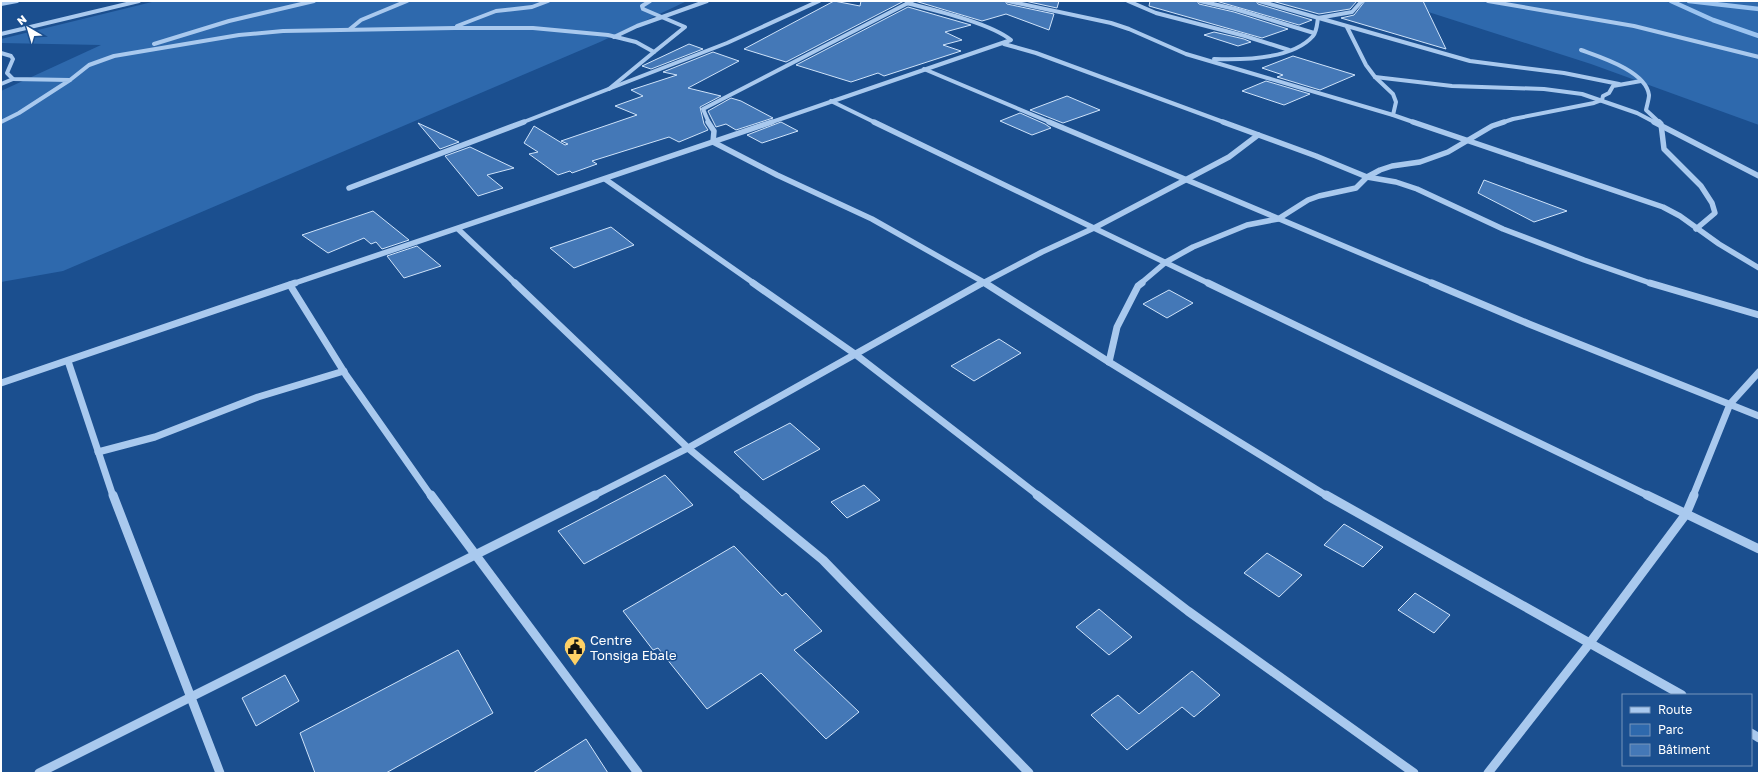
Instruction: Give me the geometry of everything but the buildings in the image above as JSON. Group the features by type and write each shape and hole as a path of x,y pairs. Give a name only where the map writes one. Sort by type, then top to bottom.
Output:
{"street":[{"path":"1,4 17,1"},
{"path":"1,34 139,1"},
{"path":"124,54 229,21 314,1"},
{"path":"350,29 361,20 407,1"},
{"path":"453,28 487,14 504,10 532,7 548,1"},
{"path":"608,89 685,27 642,8 650,1"},
{"path":"614,37 661,17 687,10 707,1"},
{"path":"349,188 732,40 820,1"},
{"path":"1008,1 1111,23 1129,29 1164,45 1201,58 1393,115 1650,202 1680,216 1696,229 1759,268"},
{"path":"1128,1 1156,13 1246,36 1289,50"},
{"path":"1200,1 1235,9 1314,33"},
{"path":"1259,1 1470,61 1564,73 1622,84"},
{"path":"1318,18 1352,12 1362,1"},
{"path":"1488,1 1634,26 1759,57"},
{"path":"1,383 184,320 605,180 924,69 1004,44 1011,40 1010,37 910,2 703,109 704,116 714,128 715,133 713,142"},
{"path":"1201,58 1246,59 1267,57 1289,50 1306,41 1314,33 1318,18"},
{"path":"1347,27 1362,58 1375,77 1394,94 1396,102 1393,115"},
{"path":"1,122 19,113 70,80 85,66 102,59 170,45 243,34 350,29 529,28 614,37 643,44 654,52"},
{"path":"1004,44 1036,53 1258,135 1367,178 1396,182 1418,189 1503,229 1584,260 1671,290 1759,315"},
{"path":"1581,50 1627,69 1647,88 1649,96 1646,110 1661,124 1663,148 1696,180 1714,207 1715,213 1696,229"},
{"path":"1,53 11,56 13,59 7,73 13,79"},
{"path":"924,69 1529,324 1759,416"},
{"path":"1375,77 1452,86 1559,90 1582,94 1637,112 1759,176"},
{"path":"1,84 13,79 70,80"},
{"path":"1110,362 1117,327 1138,286 1166,262 1193,247 1247,225 1278,219 1308,200 1319,196 1356,188 1367,178 1380,170 1392,166 1420,162 1434,158 1448,152 1492,126 1512,119 1602,100 1603,96 1609,93 1612,86 1641,81"},
{"path":"831,102 1166,262 1759,549"},
{"path":"39,773 688,448 984,282 1042,252 1094,228 1229,157 1258,135"},
{"path":"713,142 777,175 872,219 984,282 1110,362 1339,502 1680,694"},
{"path":"605,180 855,354 1188,611 1414,773"},
{"path":"458,229 688,448 823,560 1029,773"},
{"path":"1744,258 1759,263"},
{"path":"290,285 344,371 430,494 638,773"},
{"path":"68,360 112,493 192,696 220,773"},
{"path":"98,452 155,437 258,396 344,371"},
{"path":"1488,773 1589,644 1686,514 1730,404 1759,372"}],"green space":[{"path":"156,1 687,1 600,42 63,271 1,282 1,91 101,45 1,43 1,39"},
{"path":"1394,1 1759,1 1759,125 1591,64"}],"waterway":[{"path":"1671,1 1713,20 1759,36"},
{"path":"1689,1 1759,9"}],"place":[{"name":"Centre Tonsiga Ebale","path":"575,666"}]}
